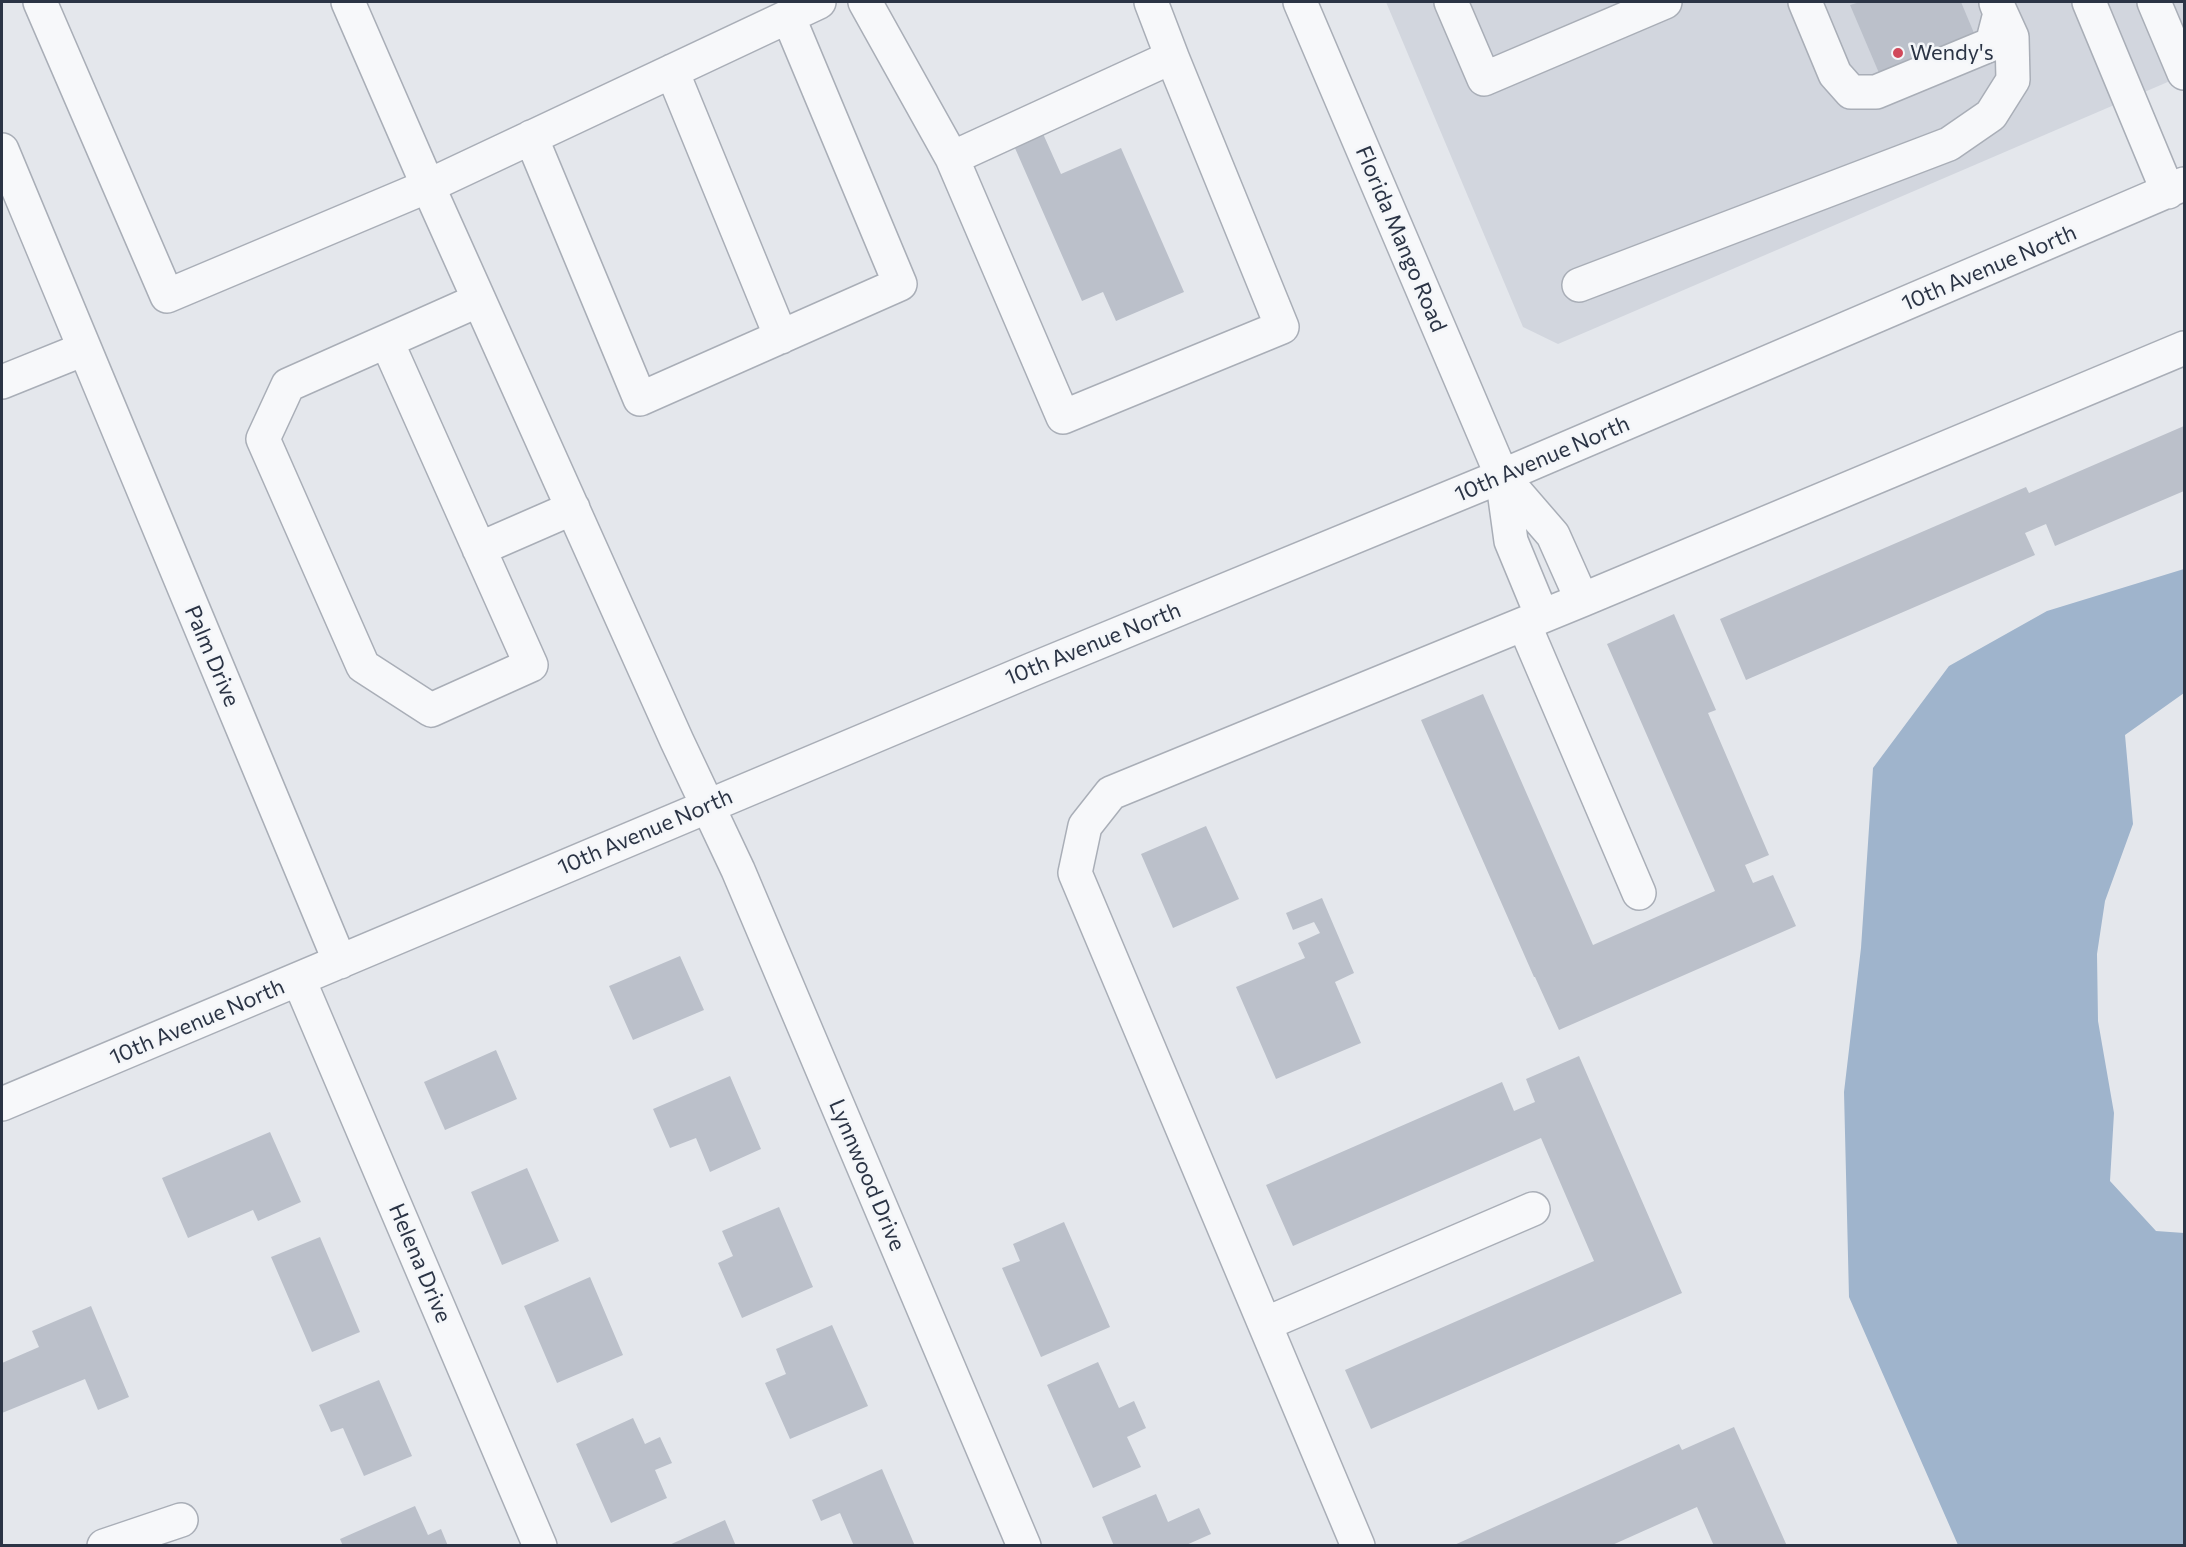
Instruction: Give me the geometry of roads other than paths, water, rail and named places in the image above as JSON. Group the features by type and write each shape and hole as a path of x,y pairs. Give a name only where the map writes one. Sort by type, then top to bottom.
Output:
{"street":[{"path":"40,2 166,296 428,186 819,2"},
{"name":"Lynnwood Drive","path":"348,2 479,300 738,870 1024,1545"},
{"path":"865,2 952,158 1063,417 1282,327 1151,2"},
{"name":"Florida Mango Road","path":"1300,2 1502,476"},
{"path":"1451,2 1484,79 1665,2"},
{"path":"1805,2 1835,74 1851,92 1876,92 1992,44 2000,13 1996,2"},
{"path":"1579,285 1949,144 1991,115 2013,80 2012,37 1996,2"},
{"path":"2090,2 2176,188"},
{"path":"2154,2 2184,73"},
{"path":"531,137 640,399 900,284 788,16"},
{"path":"952,158 1172,57"},
{"path":"672,71 781,337"},
{"name":"Palm Drive","path":"2,150 340,962"},
{"name":"10th Avenue North","path":"2,1104 1031,670 1502,476 2176,188"},
{"path":"387,342 531,665 431,710 363,666 263,439 288,385 479,300"},
{"path":"1358,1545 1075,873 1085,826 1111,793 1582,600 2184,348"},
{"path":"2,382 84,349"},
{"path":"1502,476 1553,535 1582,600"},
{"path":"1502,476 1510,541 1533,620 1639,893"},
{"path":"479,549 573,508"},
{"name":"Helena Drive","path":"299,980 540,1545"},
{"path":"1265,1324 1533,1209"},
{"path":"104,1545 181,1520"}],"water":[{"path":"2184,569 2184,693 2125,735 2133,824 2105,901 2097,954 2098,1021 2114,1113 2110,1181 2156,1231 2184,1233 2184,1545 1958,1545 1849,1297 1844,1092 1861,948 1873,768 1949,666 2047,611"}],"place":[{"name":"Wendy's","path":"1898,53"}]}
